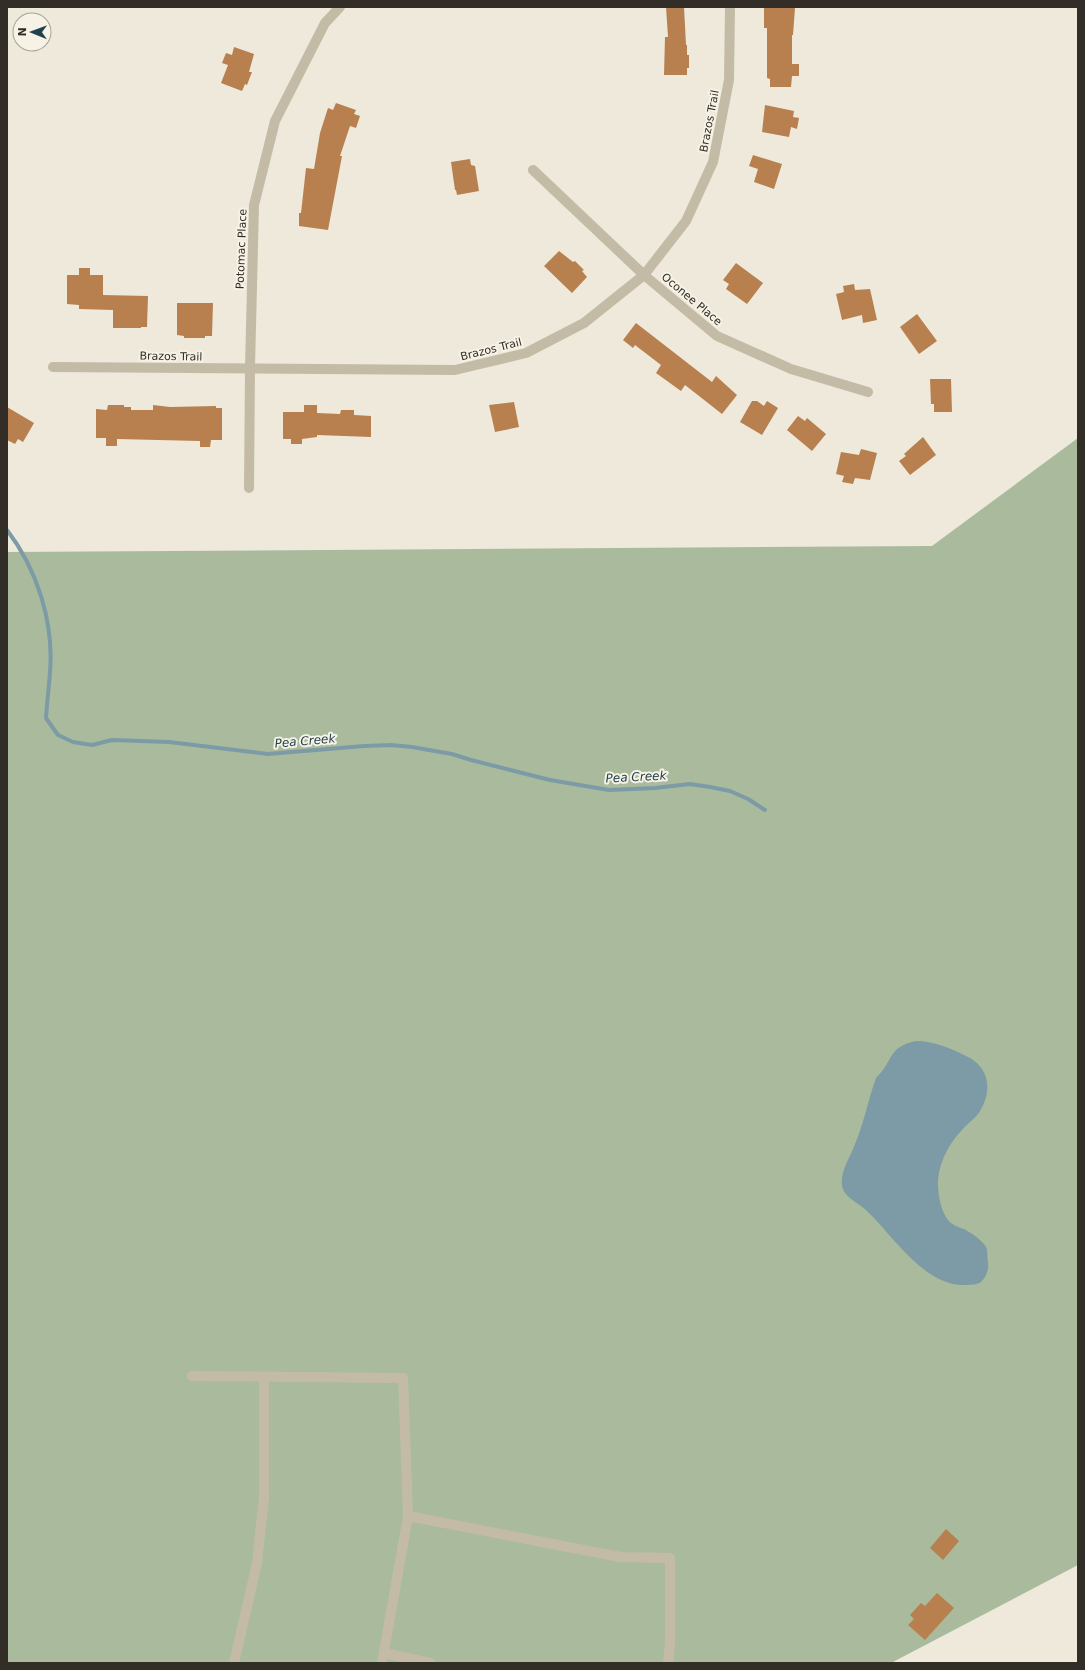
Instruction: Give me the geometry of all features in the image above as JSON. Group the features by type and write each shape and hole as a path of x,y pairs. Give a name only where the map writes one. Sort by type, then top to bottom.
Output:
{"street":[{"name":"Potomac Place","path":"250,488 250,368 254,205 276,121 325,23 340,7"},
{"name":"Brazos Trail","path":"53,367 455,370 526,354 584,323 644,275 686,221 713,162 729,80 730,7"},
{"name":"Oconee Place","path":"533,170 644,275 717,336 790,369 868,392"},
{"path":"192,1376 264,1378 402,1378 408,1516 383,1658 430,1663"},
{"path":"234,1663 257,1563 263,1505 264,1378"},
{"path":"408,1516 620,1557 670,1558 670,1644 668,1663"}],"green space":[{"path":"1078,438 1078,1565 891,1663 7,1663 7,552 932,546"}],"water":[{"path":"916,1041 929,1042 942,1046 974,1060 984,1072 986,1079 987,1095 984,1103 979,1113 965,1127 949,1147 945,1154 938,1176 940,1203 948,1220 953,1225 976,1236 987,1248 988,1270 981,1282 973,1285 949,1283 935,1277 922,1268 867,1211 845,1193 842,1185 844,1169 858,1136 876,1078 882,1072 895,1051 900,1047"}],"building":[{"path":"666,7 684,7 687,55 689,55 689,68 687,68 687,75 664,75 665,37 668,37"},
{"path":"764,7 795,8 792,35 792,64 799,64 799,76 792,76 791,87 770,87 770,79 767,78 767,28 764,28"},
{"path":"234,47 254,54 249,72 252,72 247,85 245,84 242,91 221,83 228,65 222,63 226,53 232,55"},
{"path":"336,103 356,110 354,114 360,116 356,128 350,126 340,156 342,156 328,230 299,226 299,213 301,213 306,168 314,169 320,133 328,108 333,110"},
{"path":"765,105 794,111 793,117 799,118 797,129 791,127 789,137 762,132"},
{"path":"753,155 782,164 774,189 754,182 758,169 749,166"},
{"path":"470,159 471,165 475,166 479,191 457,195 451,162"},
{"path":"559,251 573,262 575,261 584,270 582,271 587,277 572,293 544,266"},
{"path":"736,263 763,283 747,304 726,289 729,284 723,280"},
{"path":"79,268 90,268 90,275 103,275 103,295 148,296 147,327 113,328 113,310 79,309 79,305 67,304 67,275 79,275"},
{"path":"854,284 855,290 870,289 877,320 863,323 862,315 842,320 836,294 844,292 843,286"},
{"path":"177,303 213,303 212,336 205,336 205,338 184,338 184,336 177,335"},
{"path":"917,314 937,341 919,354 900,327"},
{"path":"636,323 712,382 716,376 737,395 722,414 685,385 681,391 656,373 661,365 635,345 633,348 623,340"},
{"path":"930,379 951,379 952,412 934,412 934,404 931,404"},
{"path":"752,401 757,401 764,406 767,401 778,408 762,435 740,422"},
{"path":"514,402 519,427 495,432 489,405"},
{"path":"108,405 124,405 124,407 131,407 131,410 153,410 153,405 170,407 216,406 216,408 222,408 222,440 211,440 210,447 200,447 200,441 117,439 117,446 106,446 106,438 96,438 96,409 107,410"},
{"path":"304,405 317,405 317,413 340,414 341,410 354,410 354,415 371,416 371,437 317,435 317,437 302,439 302,444 291,444 291,439 283,439 283,412 304,412"},
{"path":"7,407 34,423 23,442 18,439 15,444 7,440"},
{"path":"798,416 805,421 807,418 826,434 812,451 787,430"},
{"path":"923,437 936,455 910,475 899,461 906,456 904,454"},
{"path":"861,449 877,453 870,480 855,478 853,484 842,482 844,476 836,474 841,452 859,455"},
{"path":"946,1529 959,1541 943,1560 930,1548"},
{"path":"937,1593 954,1608 925,1640 908,1625 914,1619 910,1615 921,1603 925,1606"}],"waterway":[{"name":"Pea Creek","path":"7,530 18,545 35,579 46,615 51,653 46,718 58,735 73,742 92,745 112,740 169,742 268,754 364,746 391,745 412,747 452,754 550,780 609,790 655,788 690,784 710,787 730,791 748,799 765,810"}]}
